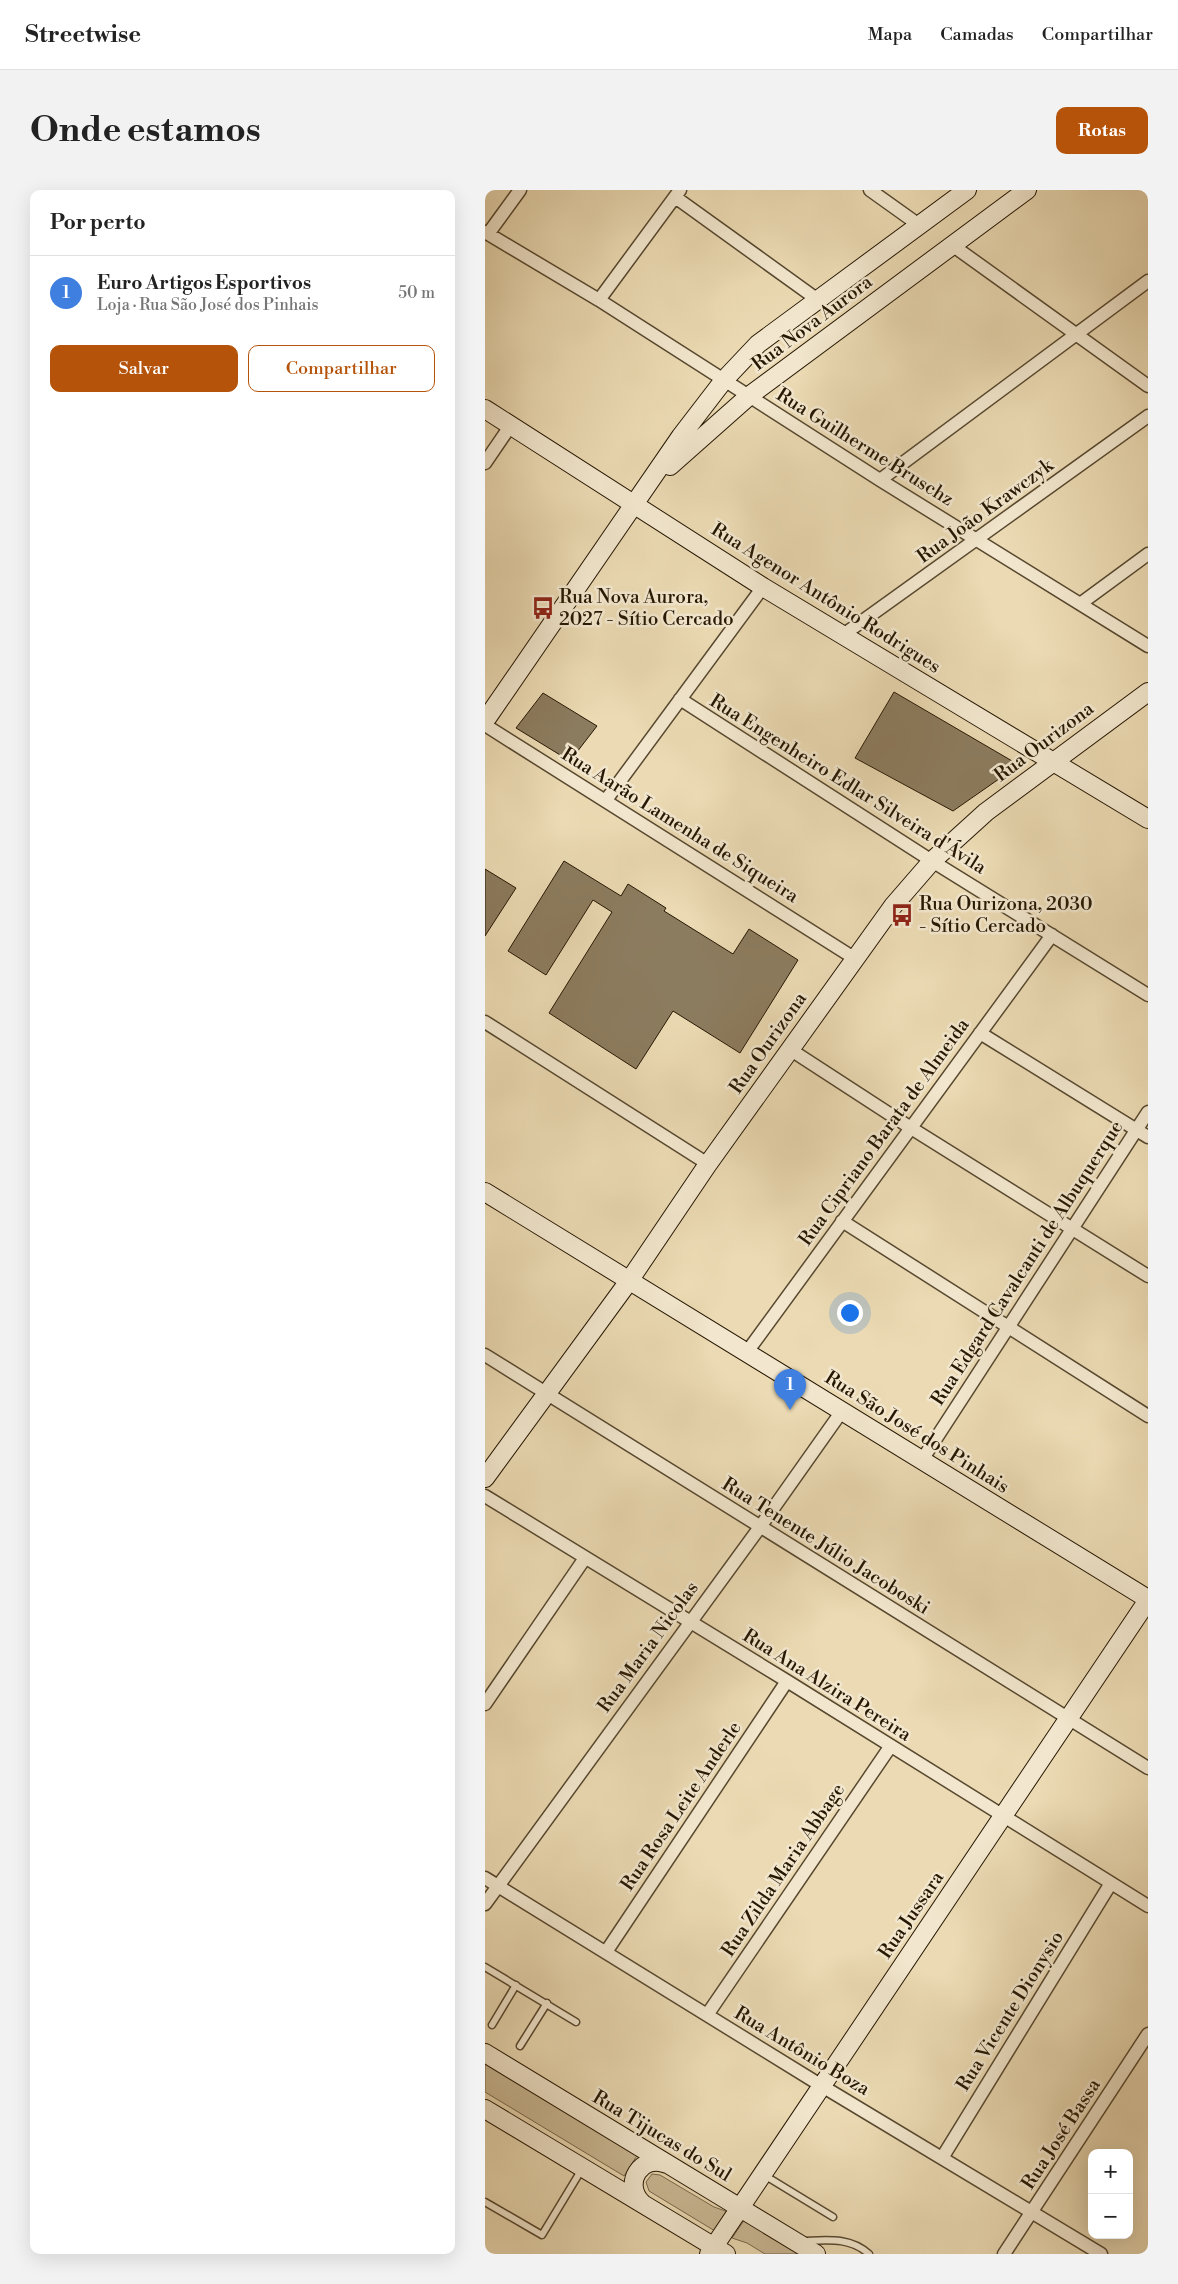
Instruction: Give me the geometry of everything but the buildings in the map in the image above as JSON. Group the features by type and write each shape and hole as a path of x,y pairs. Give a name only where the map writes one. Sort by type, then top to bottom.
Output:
{"main road":[{"name":"Rua Nova Aurora","path":"485,721 681,436 724,380 758,344 967,190"},
{"name":"Rua Nova Aurora","path":"635,503 679,456 749,396 1027,190"},
{"name":"Rua Agenor Antônio Rodrigues","path":"485,408 763,587 1148,819"},
{"name":"Rua Ourizona","path":"485,1478 629,1281 708,1164 893,906 932,861 985,812 1148,692"},
{"name":"Rua São José dos Pinhais","path":"485,1192 1148,1599"},
{"name":"Rua Jussara","path":"717,2252 740,2208 1148,1599"},
{"name":"Rua Tijucas do Sul","path":"485,2053 816,2254"},
{"path":"485,2109 643,2204 717,2252"},
{"path":"643,2204 637,2198 633,2189 633,2180 637,2171 643,2165 652,2162 661,2162 670,2166"}],"street":[{"path":"486,233 519,190"},
{"path":"871,190 919,225"},
{"path":"599,300 677,194"},
{"name":"Rua Nova Aurora","path":"677,194 818,300"},
{"name":"Rua Guilherme Bruschz","path":"486,233 599,300 880,480 1148,646"},
{"path":"952,245 1148,386"},
{"path":"880,480 1148,281"},
{"name":"Rua João Krawczyk","path":"843,635 1148,416"},
{"path":"485,463 511,425"},
{"path":"1080,604 1148,554"},
{"path":"606,800 763,587"},
{"name":"Rua Engenheiro Edlar Silveira d'Ávila","path":"680,699 932,861 1148,995"},
{"name":"Rua Aarão Lamenha de Siqueira","path":"485,725 854,958"},
{"name":"Rua Cipriano Barata de Almeida","path":"747,1352 1052,935"},
{"path":"485,1022 708,1164"},
{"path":"980,1033 1148,1137"},
{"path":"791,1050 911,1128 1148,1276"},
{"name":"Rua Edgard Cavalcanti de Albuquerque","path":"922,1460 1148,1112"},
{"path":"842,1221 1148,1416"},
{"name":"Rua Tenente Júlio Jacoboski","path":"485,1356 1148,1768"},
{"name":"Rua Maria Nicolas","path":"485,1904 690,1621 761,1527 842,1411"},
{"name":"Rua Ana Alzira Pereira","path":"485,1496 690,1621 1148,1906"},
{"path":"485,1704 585,1558"},
{"name":"Rua Rosa Leite Anderle","path":"606,1952 787,1681"},
{"name":"Rua Zilda Maria Abbage","path":"707,2015 890,1747"},
{"name":"Rua Antônio Boza","path":"485,1878 822,2086 1101,2254"},
{"name":"Rua Vicente Dionysio","path":"942,2158 1111,1883"},
{"name":"Rua José Bassa","path":"1004,2254 1148,2034"}],"lane":[{"path":"485,1967 576,2022"},
{"path":"492,2025 516,1985"},
{"path":"520,2046 547,2003"},
{"path":"485,2202 542,2235 583,2168"},
{"path":"763,2174 833,2217"},
{"path":"796,2242 833,2240 849,2242 869,2254"}],"shaded area":[{"path":"485,2062 638,2154 624,2176 485,2092"},
{"path":"652,2174 660,2175 714,2207 731,2213 715,2231 649,2191 646,2182"},
{"path":"745,2219 807,2254 765,2254 747,2243 732,2238"}],"place":[{"name":"Rua Nova Aurora, 2027 - Sítio Cercado","path":"543,608"},
{"name":"Rua Ourizona, 2030 - Sítio Cercado","path":"902,915"},
{"name":"Euro Artigos Esportivos","path":"790,1410"}]}
